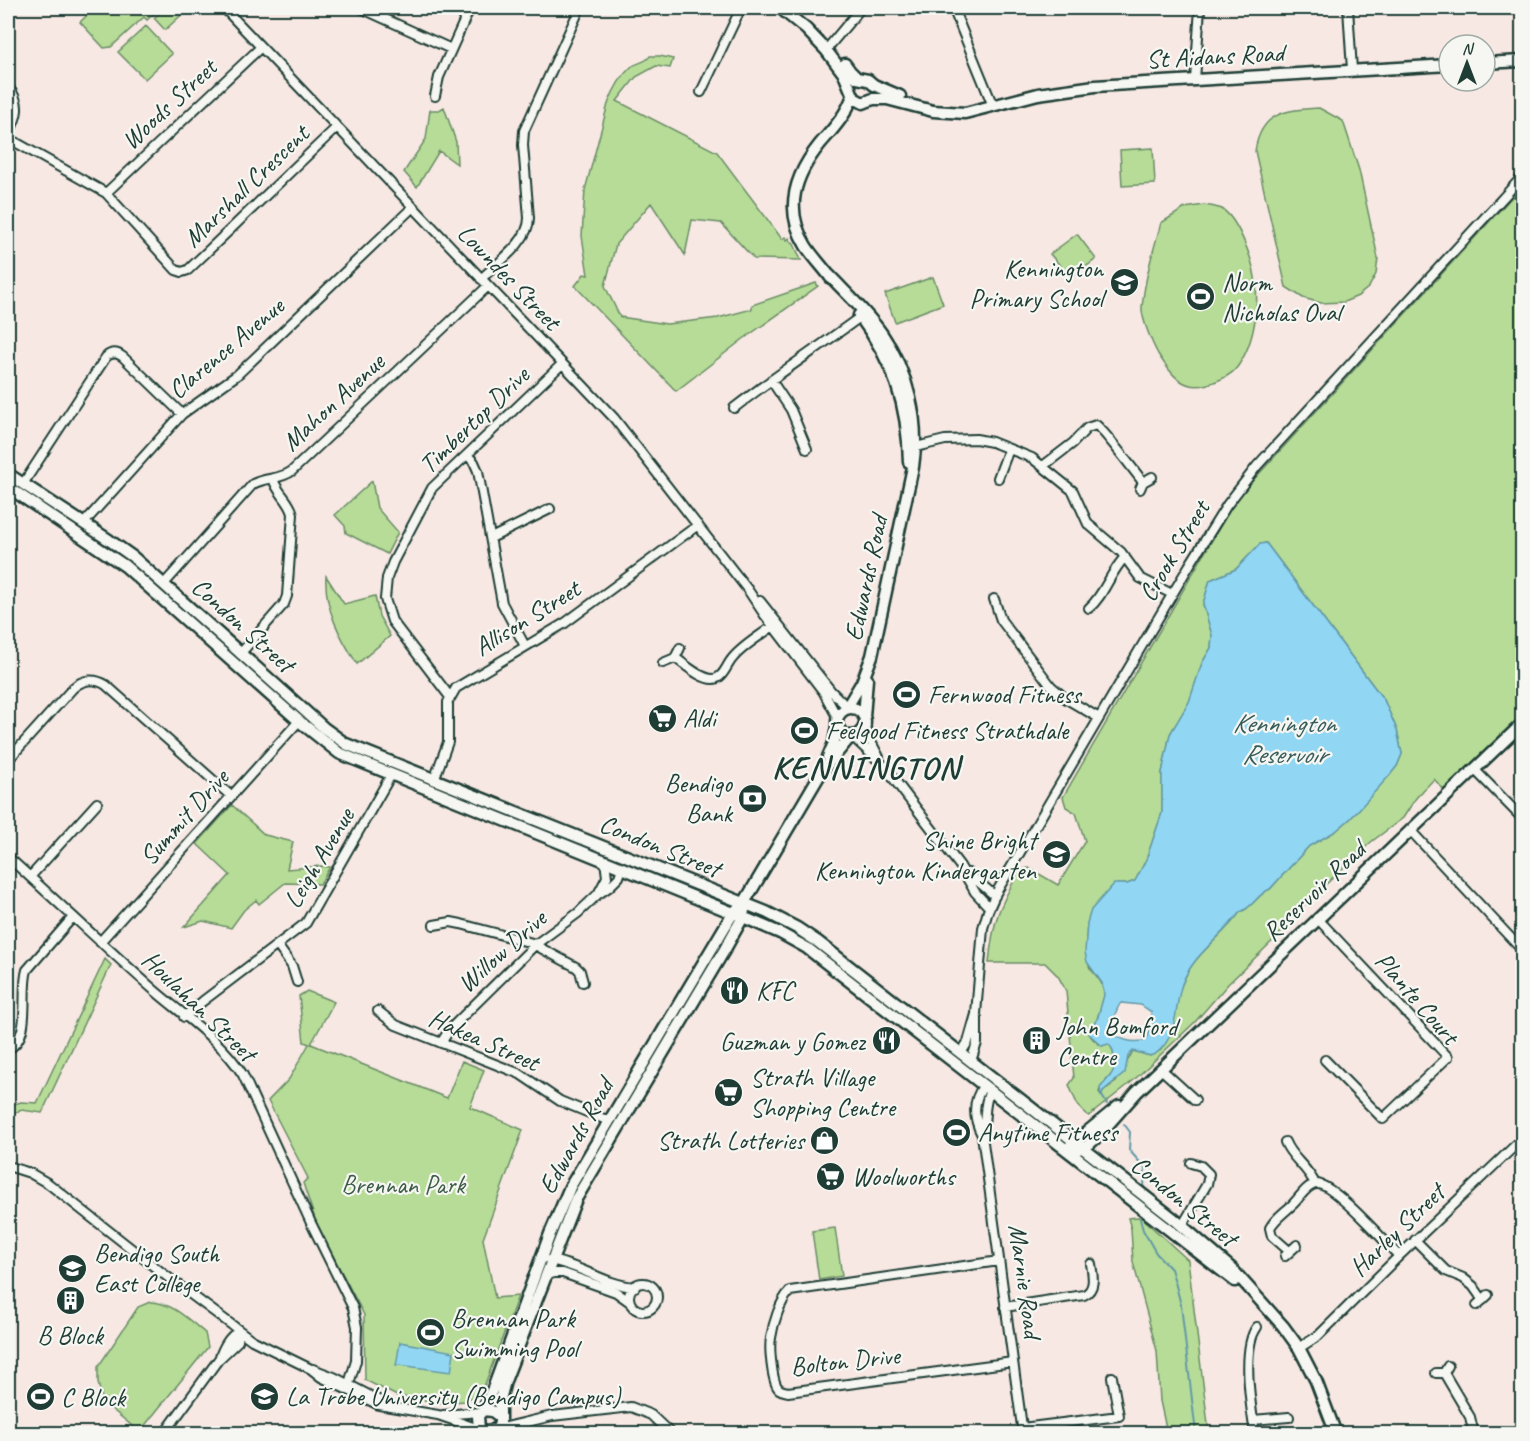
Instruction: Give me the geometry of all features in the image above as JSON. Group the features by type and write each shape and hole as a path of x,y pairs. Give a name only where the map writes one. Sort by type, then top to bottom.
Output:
{"main road":[{"path":"781,10 828,47 852,75 868,80 874,85 876,92 870,101 856,101 828,47"},
{"path":"1497,62 1522,61"},
{"name":"St Aidans Road","path":"870,101 892,99 922,109 965,113 1053,91 1112,85 1437,66"},
{"path":"853,93 855,84 862,79"},
{"name":"St Aidans Road","path":"874,85 932,105 963,108 989,107"},
{"name":"Edwards Road","path":"853,93 848,107 800,173 795,188 794,204 797,227 803,240 880,346 893,374 900,393 907,429 907,495"},
{"name":"Edwards Road","path":"833,129 852,112 870,101"},
{"name":"Edwards Road","path":"829,275 869,318 887,342 906,384 914,422 915,447 907,495 868,670 865,721"},
{"path":"887,342 885,345 893,374"},
{"name":"Condon Street","path":"8,474 81,528 125,566 160,589 335,736 358,750 432,785 604,861 788,937 1079,1144 1232,1269 1268,1308 1299,1348 1316,1380 1336,1434"},
{"name":"Condon Street","path":"8,487 81,528"},
{"name":"Condon Street","path":"160,589 299,721 339,753 391,775 432,785 594,844 744,903 786,922 818,942 971,1060 989,1082 1066,1149 1268,1308"},
{"name":"Edwards Road","path":"847,707 868,670"},
{"path":"847,707 858,709 865,721 862,731 852,736 842,734 837,722 847,707"},
{"name":"Edwards Road","path":"500,1417 500,1400 505,1381 569,1214 744,903 822,771 834,743 837,722"},
{"name":"Reservoir Road","path":"1066,1149 1079,1144 1137,1092 1522,724"},
{"name":"Edwards Road","path":"822,771 852,736"},
{"path":"594,844 619,860 622,868"},
{"path":"715,905 719,925 715,944"},
{"name":"Edwards Road","path":"481,1411 494,1386 563,1202 715,944 738,915"},
{"path":"481,1411 492,1411 500,1417 497,1431 480,1431 477,1420 481,1411"}],"street":[{"name":"Lowndes Street","path":"224,8 632,439 824,691 837,722"},
{"path":"361,8 451,49"},
{"path":"435,96 438,77 470,8"},
{"path":"481,279 522,240 528,229 524,130 580,8"},
{"path":"701,92 741,8"},
{"path":"828,47 861,8"},
{"path":"953,8 989,107"},
{"path":"1195,80 1200,8"},
{"path":"1348,8 1352,70"},
{"name":"Woods Street","path":"106,193 261,47"},
{"path":"8,87 16,98 18,109 8,136"},
{"name":"Marshall Crescent","path":"8,136 106,193 182,276 338,127"},
{"name":"Crook Street","path":"971,1060 978,1035 976,1014 981,938 989,907 1219,518 1251,472 1522,177"},
{"name":"Clarence Avenue","path":"81,528 182,414 237,375 413,207"},
{"name":"Mahon Avenue","path":"160,589 253,484 260,480 285,476 292,471 488,286"},
{"path":"734,408 860,317"},
{"path":"109,344 111,353"},
{"path":"23,484 106,357 111,353 117,353 123,357 182,414"},
{"name":"Timbertop Drive","path":"450,697 392,621 386,607 385,585 393,562 427,495 435,485 562,364"},
{"path":"771,380 791,410 807,449"},
{"path":"1043,466 1073,443 1087,428 1099,422 1142,485 1152,477"},
{"path":"915,447 959,438 984,441 1032,458 1073,491 1088,524 1125,557 1143,580 1172,594"},
{"path":"997,479 1009,449"},
{"path":"467,454 478,471 502,603 525,646"},
{"path":"240,654 284,604 287,596 293,514 290,505 276,489 273,478"},
{"path":"491,538 549,509"},
{"name":"Allison Street","path":"450,697 460,684 565,623 698,525"},
{"path":"1087,610 1093,605 1115,568 1125,557"},
{"name":"Lowndes Street","path":"748,590 764,605 831,691 847,707"},
{"path":"994,599 1001,620 1051,686 1065,698 1099,718"},
{"path":"675,658 703,676 717,678 735,656 773,626"},
{"path":"663,663 675,658 680,648"},
{"path":"8,760 73,688 83,681 98,681 106,685 231,796"},
{"path":"432,785 449,738 450,697"},
{"name":"Summit Drive","path":"100,942 299,721"},
{"path":"865,721 869,738 884,766 960,866 975,892 989,907"},
{"path":"852,736 884,766"},
{"path":"1474,769 1522,818"},
{"name":"Leigh Avenue","path":"184,1017 309,920 391,775"},
{"path":"30,878 97,803"},
{"path":"1410,830 1522,950"},
{"name":"Houlahan Street","path":"8,859 228,1056 243,1075 311,1223 351,1302 357,1320 357,1344 355,1369 348,1387"},
{"path":"597,895 607,877 604,861"},
{"path":"960,866 995,896"},
{"name":"Willow Drive","path":"441,1043 450,1029 536,944 578,913 619,877 622,868"},
{"path":"8,1049 14,1046 21,1035 27,970 73,917"},
{"name":"Plante Court","path":"1317,918 1448,1058 1383,1119 1325,1060"},
{"path":"434,925 456,923 536,944 579,969 583,982"},
{"path":"277,945 292,966 297,982"},
{"name":"Hakea Street","path":"378,1011 396,1025 520,1074 560,1101 609,1121"},
{"name":"Crook Street","path":"961,1053 969,1042 976,1014"},
{"path":"1161,1069 1195,1100"},
{"name":"Marnie Road","path":"989,1082 976,1097 974,1108 977,1126 982,1135 1022,1431"},
{"name":"Harley Street","path":"1299,1348 1318,1336 1522,1139"},
{"path":"1285,1142 1288,1150 1306,1168 1315,1184"},
{"path":"1182,1226 1207,1184 1209,1174 1201,1166 1191,1163"},
{"path":"8,1166 30,1173 54,1188 239,1331 311,1369 323,1372 348,1387 390,1406 410,1412 438,1415 481,1411"},
{"path":"1297,1245 1287,1254 1272,1236 1270,1228 1273,1221 1292,1206 1308,1187 1315,1184 1324,1185 1350,1205 1399,1256"},
{"path":"1415,1240 1446,1271 1463,1278 1473,1286 1483,1300"},
{"path":"539,1263 552,1261 621,1285 635,1287 646,1284 653,1288 657,1295 656,1303 651,1309 644,1311 636,1309 616,1292 563,1273 547,1275"},
{"name":"Bolton Drive","path":"999,1261 790,1291 783,1302 771,1337 774,1376 778,1388 788,1392 1013,1362"},
{"path":"1005,1307 1084,1295 1091,1290 1092,1286 1091,1264"},
{"path":"630,1302 631,1292 635,1287"},
{"path":"1255,1434 1253,1374 1248,1350 1257,1327"},
{"path":"164,1434 218,1360 238,1341 239,1331"},
{"path":"1443,1371 1470,1418 1474,1434"},
{"path":"1022,1431 1119,1416 1112,1377"},
{"path":"497,1431 558,1415 631,1407 651,1414 671,1434"},
{"path":"438,1415 480,1431"},
{"path":"1253,1420 1289,1416"},
{"path":"500,1417 520,1424"}],"green space":[{"path":"95,8 161,8 147,20 144,17 111,47 104,48 80,22"},
{"path":"165,8 189,8 165,30 154,18"},
{"path":"146,26 172,54 145,79 118,52"},
{"path":"650,56 673,59 670,68 656,66 636,77 617,101 717,152 782,239 789,238 791,243 793,242 801,260 754,259 721,223 692,220 685,255 651,203 616,244 605,286 620,317 667,324 718,318 752,309 752,305 816,283 818,286 676,391 575,286 584,274 588,275 582,236 585,190 608,104 617,84 627,71"},
{"path":"444,107 456,142 457,164 439,151 417,187 404,172 426,139 430,110 439,110"},
{"path":"1319,108 1343,121 1359,170 1378,258 1376,274 1369,287 1358,296 1344,302 1321,303 1303,298 1286,287 1255,151 1263,128 1276,116 1285,112"},
{"path":"1153,148 1155,184 1122,186 1120,150"},
{"path":"1522,186 1522,717 1444,790 1434,779 1416,798 1403,818 1371,842 1291,917 1287,927 1228,984 1195,1022 1134,1080 1089,1116 1079,1107 1069,1085 1074,1078 1066,991 1058,976 1045,963 989,963 995,924 1002,904 1020,870 1029,868 1058,885 1085,841 1076,813 1066,807 1063,797 1236,499","holes":["1266,543 1384,700 1397,730 1402,754 1397,766 1351,818 1336,831 1309,846 1270,889 1240,912 1198,958 1182,983 1161,1050 1150,1056 1133,1051 1116,1082 1103,1091 1102,1096 1099,1092 1101,1086 1113,1073 1115,1064 1110,1045 1108,1043 1102,1046 1090,1035 1104,992 1100,981 1088,964 1086,938 1088,919 1096,906 1118,884 1135,881 1146,860 1162,813 1162,773 1170,734 1189,703 1202,663 1211,648 1212,635 1203,604 1210,580 1236,569 1260,544"]},
{"name":"Norm Nicholas Oval","path":"1204,205 1222,209 1236,225 1251,260 1257,300 1250,342 1238,366 1224,377 1199,386 1184,383 1167,368 1150,338 1142,307 1147,275 1161,223 1185,208"},
{"path":"1077,234 1096,259 1071,278 1050,254"},
{"path":"933,277 943,304 895,322 885,294"},
{"path":"372,481 377,508 398,532 387,554 346,533 345,526 335,515"},
{"path":"326,576 344,604 375,596 379,616 390,636 357,664 339,633 330,611"},
{"path":"232,805 265,835 293,842 287,869 330,867 320,884 285,883 259,904 256,900 244,910 231,928 203,921 184,927 230,875 197,844"},
{"path":"105,959 111,965 42,1113 22,1110 8,1115 8,1106 21,1102 37,1103"},
{"name":"Brennan Park","path":"307,991 334,1002 311,1044 447,1098 462,1061 484,1070 470,1107 523,1130 483,1239 495,1298 518,1296 485,1384 465,1401 442,1403 397,1396 365,1380 364,1315 317,1225 303,1183 308,1178 268,1101 289,1079 309,1044 304,1042 299,996"},
{"path":"1138,1217 1188,1260 1209,1433 1167,1433 1160,1401 1157,1351 1133,1262 1128,1218"},
{"path":"835,1228 842,1276 819,1280 812,1231"},
{"path":"150,1302 166,1305 186,1317 205,1333 208,1347 142,1429 136,1429 103,1402 98,1383 98,1367 138,1307"}],"water":[{"name":"Kennington Reservoir","path":"1266,543 1384,700 1397,730 1402,754 1390,775 1351,818 1336,831 1309,846 1270,889 1240,912 1200,955 1182,984 1173,1026 1166,1042 1154,1055 1133,1051 1128,1056 1125,1073 1103,1091 1101,1097 1100,1088 1112,1074 1115,1062 1110,1045 1102,1046 1089,1034 1090,1027 1097,1020 1104,995 1102,983 1087,962 1085,952 1087,923 1091,910 1114,884 1127,884 1135,881 1146,860 1162,813 1162,773 1170,734 1189,702 1202,663 1211,648 1212,635 1203,604 1210,580 1236,569 1260,544","holes":["1121,1003 1141,1005 1151,1012 1153,1024 1146,1040 1136,1042 1126,1040 1110,1030"]},
{"path":"400,1342 454,1352 451,1372 396,1366"}],"waterway":[{"path":"1102,1096 1107,1104"},
{"path":"1124,1124 1130,1132 1129,1150 1145,1168 1144,1187"},
{"path":"1140,1219 1143,1230 1156,1253 1171,1269 1181,1305 1196,1434"}],"place":[{"name":"Kennington Primary School","path":"1124,283"},
{"name":"Norm Nicholas Oval","path":"1201,297"},
{"name":"Fernwood Fitness","path":"907,694"},
{"name":"Aldi","path":"662,718"},
{"name":"Feelgood Fitness Strathdale","path":"805,730"},
{"name":"Bendigo Bank","path":"753,798"},
{"name":"Shine Bright Kennington Kindergarten","path":"1057,855"},
{"name":"KFC","path":"735,990"},
{"name":"Guzman y Gomez","path":"886,1041"},
{"name":"John Bomford Centre","path":"1036,1041"},
{"name":"Strath Village Shopping Centre","path":"729,1092"},
{"name":"Anytime Fitness","path":"957,1132"},
{"name":"Strath Lotteries","path":"825,1140"},
{"name":"Woolworths","path":"831,1176"},
{"name":"Bendigo South East College","path":"73,1268"},
{"name":"B Block","path":"70,1301"},
{"name":"Brennan Park Swimming Pool","path":"430,1333"},
{"name":"La Trobe University (Bendigo Campus)","path":"265,1396"},
{"name":"C Block","path":"40,1397"}],"district":[{"name":"KENNINGTON","path":"866,767"}]}
